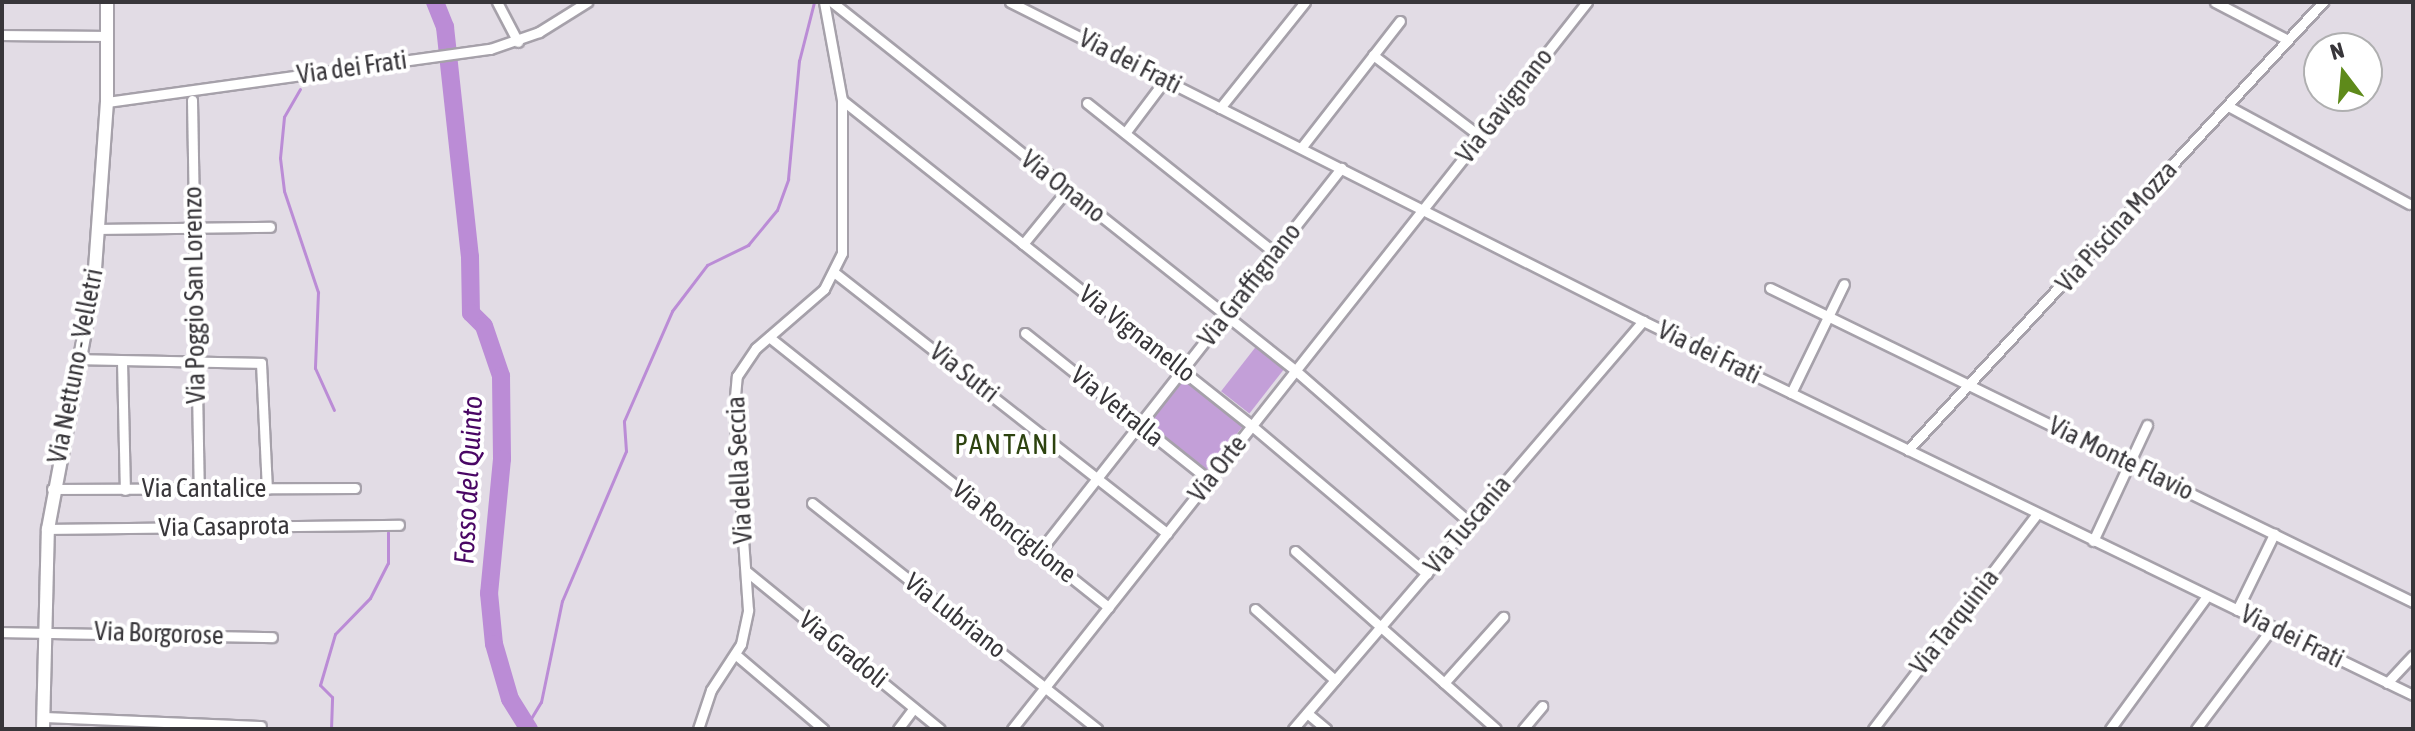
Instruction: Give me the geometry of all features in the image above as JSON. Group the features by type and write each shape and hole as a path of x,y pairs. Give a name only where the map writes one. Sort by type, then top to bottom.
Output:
{"main road":[{"name":"Via Nettuno - Velletri","path":"43,723 48,529 52,489 77,359 87,337 99,229 107,102 107,2"}],"street":[{"path":"497,2 518,42"},
{"name":"Via dei Frati","path":"107,102 439,56 518,42 587,2"},
{"name":"Via della Seccia","path":"698,729 711,690 735,654 748,610 734,390 745,362 769,337 815,299 835,273 842,247 842,100 824,2"},
{"name":"Via Onano","path":"832,2 1296,371 1470,523"},
{"name":"Via dei Frati","path":"1010,2 1643,321 2413,695"},
{"path":"1220,108 1305,2"},
{"name":"Via Gavignano","path":"1423,209 1587,2"},
{"path":"2215,2 2288,40"},
{"name":"Via Piscina Mozza","path":"1908,450 1971,386 2323,2"},
{"path":"1301,148 1400,21"},
{"path":"2,35 107,36"},
{"path":"1373,55 1481,137"},
{"path":"1125,133 1165,80"},
{"name":"Via Poggio San Lorenzo","path":"192,100 199,489"},
{"name":"Via Vignanello","path":"842,100 1252,426 1427,574"},
{"path":"1087,103 1275,253"},
{"path":"2228,106 2409,204"},
{"name":"Via Graffignano","path":"1039,552 1341,168"},
{"path":"1023,244 1067,190"},
{"name":"Via Orte","path":"1012,729 1423,209"},
{"path":"99,229 270,227"},
{"name":"Via Sutri","path":"835,273 1167,533"},
{"path":"1791,393 1844,284"},
{"name":"Via Monte Flavio","path":"1770,288 2413,602"},
{"name":"Via Tuscania","path":"1293,729 1643,321"},
{"name":"Via Vetralla","path":"1025,333 1209,480"},
{"name":"Via Ronciglione","path":"769,337 1109,607"},
{"path":"77,359 253,360 263,365 267,489"},
{"path":"122,361 125,490"},
{"path":"2093,541 2147,425"},
{"name":"Via Cantalice","path":"52,489 355,488"},
{"name":"Via Lubriano","path":"812,503 1097,729"},
{"name":"Via Tarquinia","path":"1873,729 2037,514"},
{"name":"Via Casaprota","path":"48,529 399,525"},
{"path":"2237,610 2274,534"},
{"path":"1295,551 1496,729"},
{"name":"Via Gradoli","path":"746,571 940,729"},
{"path":"2110,729 2207,596"},
{"path":"1255,609 1335,680"},
{"path":"1444,683 1503,617"},
{"path":"2196,729 2273,627"},
{"name":"Via Borgorose","path":"2,632 272,637"},
{"path":"735,654 823,729"},
{"path":"2387,683 2413,655"},
{"path":"1523,729 1542,706"},
{"path":"898,729 914,708"},
{"path":"1307,713 1326,729"},
{"path":"43,723 261,726"}],"shaded area":[{"path":"1258,344 1286,366 1249,413 1221,391"},
{"path":"1184,375 1245,424 1207,471 1146,422"}],"waterway":[{"name":"Fosso del Quinto","path":"435,2 445,27 470,257 471,313 484,326 501,376 502,459 489,593 494,644 510,699 529,729"},
{"path":"527,725 541,702 562,601 626,451 624,421 672,311 707,265 748,245 777,210 788,179 799,61 814,2"},
{"path":"300,89 284,117 280,158 284,191 318,292 315,368 334,410"},
{"path":"331,729 332,697 320,685 335,634 370,598 388,563 388,532"}],"district":[{"name":"PANTANI","path":"1007,444"}]}
